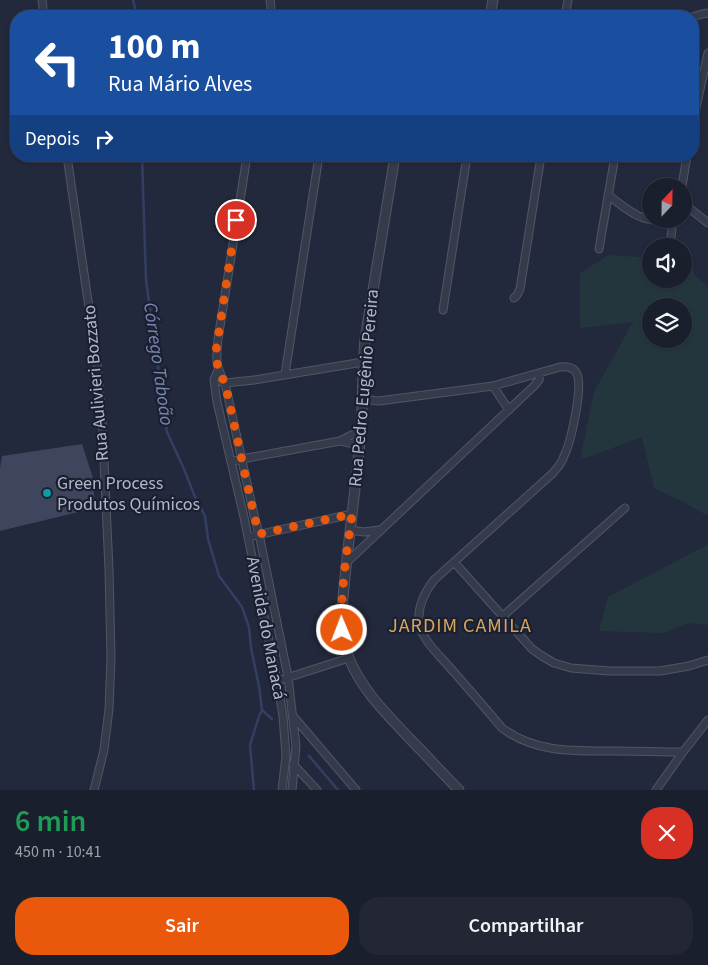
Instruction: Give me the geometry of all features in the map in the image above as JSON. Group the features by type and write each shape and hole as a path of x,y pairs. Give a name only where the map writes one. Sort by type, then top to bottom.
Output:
{"street":[{"path":"699,94 708,53"},
{"name":"Rua Aulivieri Bozzato","path":"68,162 97,362 102,418 109,569 111,658 109,709 104,750 94,790"},
{"path":"246,162 216,351 218,370 214,380 225,383 254,380 363,362"},
{"path":"285,374 318,162"},
{"name":"Rua Pedro Eugênio Pereira","path":"394,162 367,324 363,362 361,430 346,562 342,630 349,658 357,675 371,696 459,790"},
{"path":"443,310 466,162"},
{"path":"514,298 520,289 540,162"},
{"path":"599,249 614,162"},
{"path":"683,178 686,162"},
{"path":"608,195 642,217"},
{"path":"692,210 708,223"},
{"path":"363,399 379,402 493,386 564,367 574,370 579,383 573,427 569,445 560,465 434,580 422,598 419,619 420,627 429,644 502,728 522,740 548,748 573,751 683,752"},
{"name":"Avenida do Manacá","path":"218,370 225,383 259,534 288,677 296,746 292,790"},
{"path":"346,562 534,386 539,380 540,373"},
{"name":"Avenida do Manacá","path":"214,380 217,402 248,537 283,716 286,756 282,790"},
{"path":"493,386 509,410"},
{"path":"362,411 379,402"},
{"path":"231,461 340,441 361,430"},
{"path":"340,441 359,445"},
{"path":"503,616 625,508"},
{"path":"248,537 352,514"},
{"path":"350,530 364,532 380,530"},
{"path":"454,562 532,649 554,663 571,668 609,672 660,672 708,660"},
{"path":"277,681 349,658"},
{"path":"293,716 356,790"},
{"path":"656,790 708,720"},
{"path":"285,740 295,732 311,737"},
{"path":"286,756 316,790"}],"shaded area":[{"path":"609,255 642,257 642,288 692,288 692,266 695,276 708,287 708,516 654,488 642,437 580,460 594,392 633,322 580,328 580,273"},
{"path":"708,542 708,625 687,623 664,633 599,631 608,597 707,545"}],"building":[{"name":"Green Process Produtos Químicos","path":"82,444 93,478 95,508 0,531 0,468 2,456"}],"waterway":[{"name":"Córrego Taboão","path":"133,0 136,10"},
{"name":"Córrego Taboão","path":"142,162 146,280 167,432 205,516 208,539 219,576 242,607 249,627 262,710 250,745 254,790"},
{"path":"262,710 272,719"},
{"path":"309,756 338,790"}],"place":[{"name":"Green Process Produtos Químicos","path":"47,493"}],"district":[{"name":"JARDIM CAMILA","path":"460,626"}],"route":[{"path":"236,220 216,351 218,370 225,383 254,515 259,534 352,514 343,598 342,630"}]}
